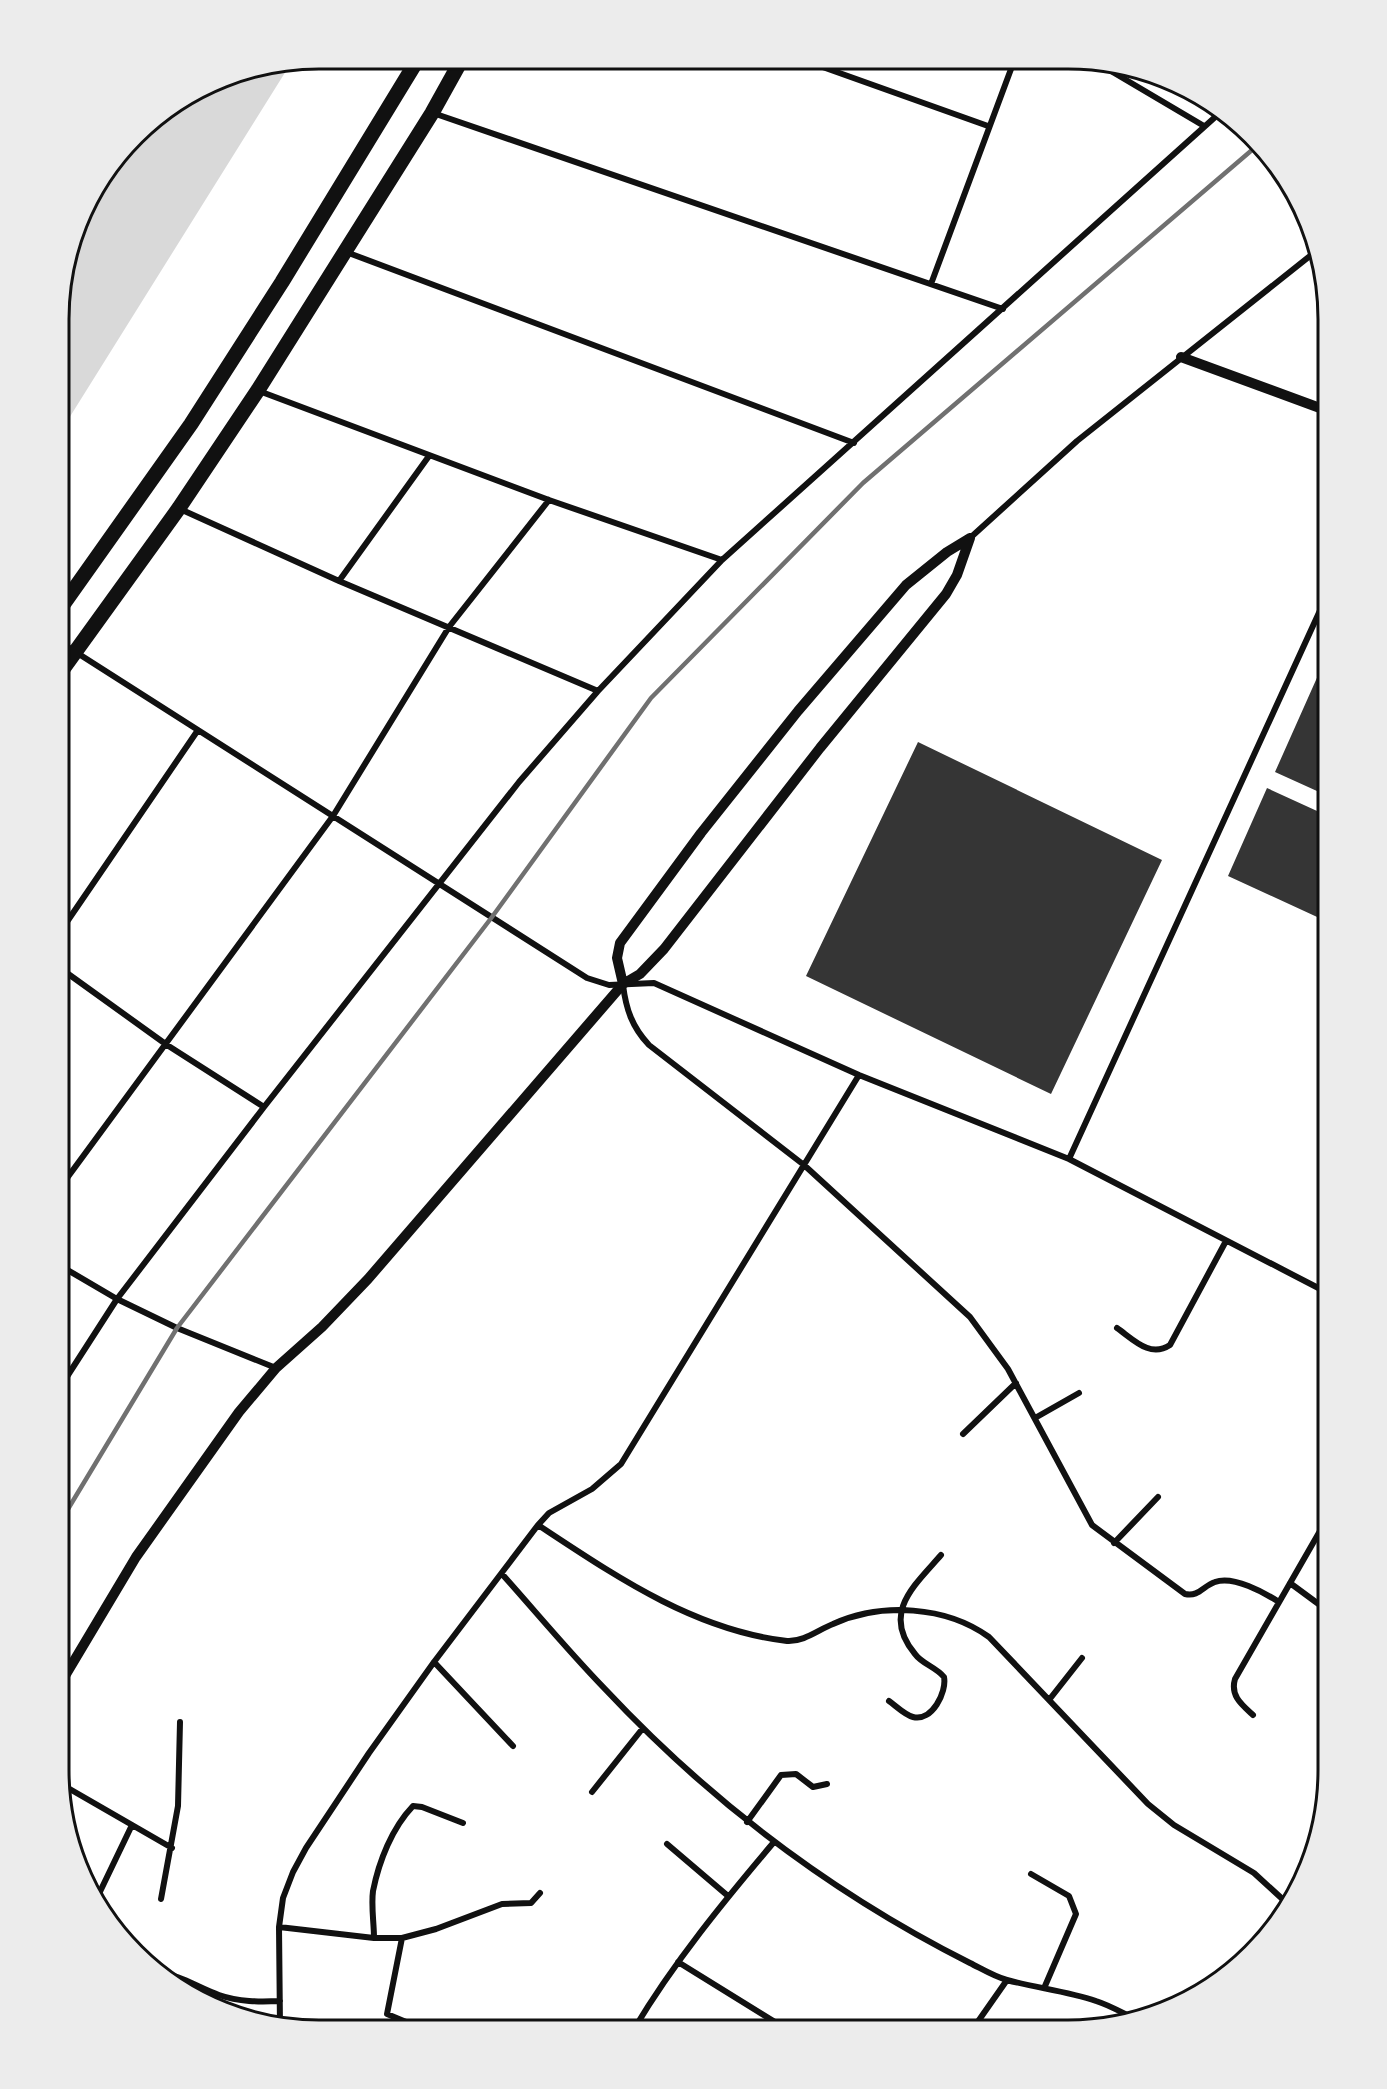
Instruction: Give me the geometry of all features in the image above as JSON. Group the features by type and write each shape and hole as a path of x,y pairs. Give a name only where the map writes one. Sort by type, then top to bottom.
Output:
{"main road":[{"path":"69,596 191,424 288,272 412,69"},
{"path":"69,660 179,508 258,390 432,112 456,69"}],"street":[{"path":"828,69 988,126"},
{"path":"931,284 1010,69"},
{"path":"1116,74 1204,126"},
{"path":"432,112 1003,309"},
{"path":"69,1373 117,1299 264,1107 519,782 597,691 722,560 1215,117"},
{"path":"345,252 854,443"},
{"path":"1279,1602 1244,1584 1217,1581 1197,1594 1185,1594 1092,1525 1083,1513 1016,1383 970,1317 804,1166 649,1045 632,1022 625,1004 617,958 620,943 701,833 798,711 906,585 947,552 970,538 1077,441 1310,256"},
{"path":"1181,357 1318,407"},
{"path":"258,390 549,500 722,560"},
{"path":"339,581 429,456"},
{"path":"69,1176 333,816 449,627 549,500"},
{"path":"179,508 339,581 597,691"},
{"path":"69,1669 136,1557 238,1412 276,1368 322,1327 368,1280 623,984 640,974 664,950 820,748 946,594 957,575 970,538"},
{"path":"1069,1160 1318,615"},
{"path":"69,648 587,978 609,985 654,983 859,1075 1069,1160 1318,1288"},
{"path":"69,919 198,730"},
{"path":"69,974 167,1045 264,1107"},
{"path":"280,2017 279,1927 283,1898 306,1848 434,1662 538,1525 549,1513 592,1489 621,1464 859,1075"},
{"path":"1117,1328 1148,1350 1162,1350 1170,1346 1226,1241"},
{"path":"69,1271 117,1299 177,1328 276,1368"},
{"path":"963,1434 1016,1383"},
{"path":"1035,1418 1079,1393"},
{"path":"1114,1543 1158,1497"},
{"path":"538,1525 651,1596 714,1623 755,1635 789,1641 802,1639 864,1613 902,1611 938,1614 974,1626 989,1637 1148,1804 1174,1825 1254,1873 1282,1899"},
{"path":"1253,1715 1237,1699 1233,1686 1318,1534"},
{"path":"889,1701 908,1715 920,1718 928,1714 944,1690 944,1677 916,1657 902,1628 902,1602 941,1555"},
{"path":"502,1574 604,1689 643,1728 747,1822 774,1842 849,1894 922,1937 1006,1980 1045,1986 1097,2001 1123,2013"},
{"path":"1290,1583 1318,1604"},
{"path":"1049,1700 1082,1658"},
{"path":"434,1662 513,1746"},
{"path":"161,1899 178,1806 180,1722"},
{"path":"592,1792 643,1728"},
{"path":"747,1822 781,1775 796,1774 813,1786 827,1784"},
{"path":"70,1789 172,1848"},
{"path":"374,1938 373,1892 385,1848 406,1814 413,1806 422,1807 464,1823"},
{"path":"100,1891 132,1825"},
{"path":"640,2020 678,1962 728,1896 774,1842"},
{"path":"667,1844 728,1896"},
{"path":"1031,1874 1069,1896 1076,1914 1045,1986"},
{"path":"279,1927 374,1938 402,1938 469,1918 502,1904 531,1903 540,1893"},
{"path":"401,2020 387,2014 402,1938"},
{"path":"678,1962 772,2020"},
{"path":"179,1977 220,1996 250,2002 280,2001"},
{"path":"979,2020 1006,1980"}],"shaded area":[{"path":"286,71 69,418 71,286 82,239 102,194 142,142 180,111 223,88"}],"building":[{"path":"1318,675 1318,791 1275,772"},
{"path":"918,742 1162,860 1051,1094 806,976"},
{"path":"1267,788 1318,811 1318,917 1228,876"}],"railway":[{"path":"69,1507 177,1328 492,917 651,698 863,483 1252,150"}]}
